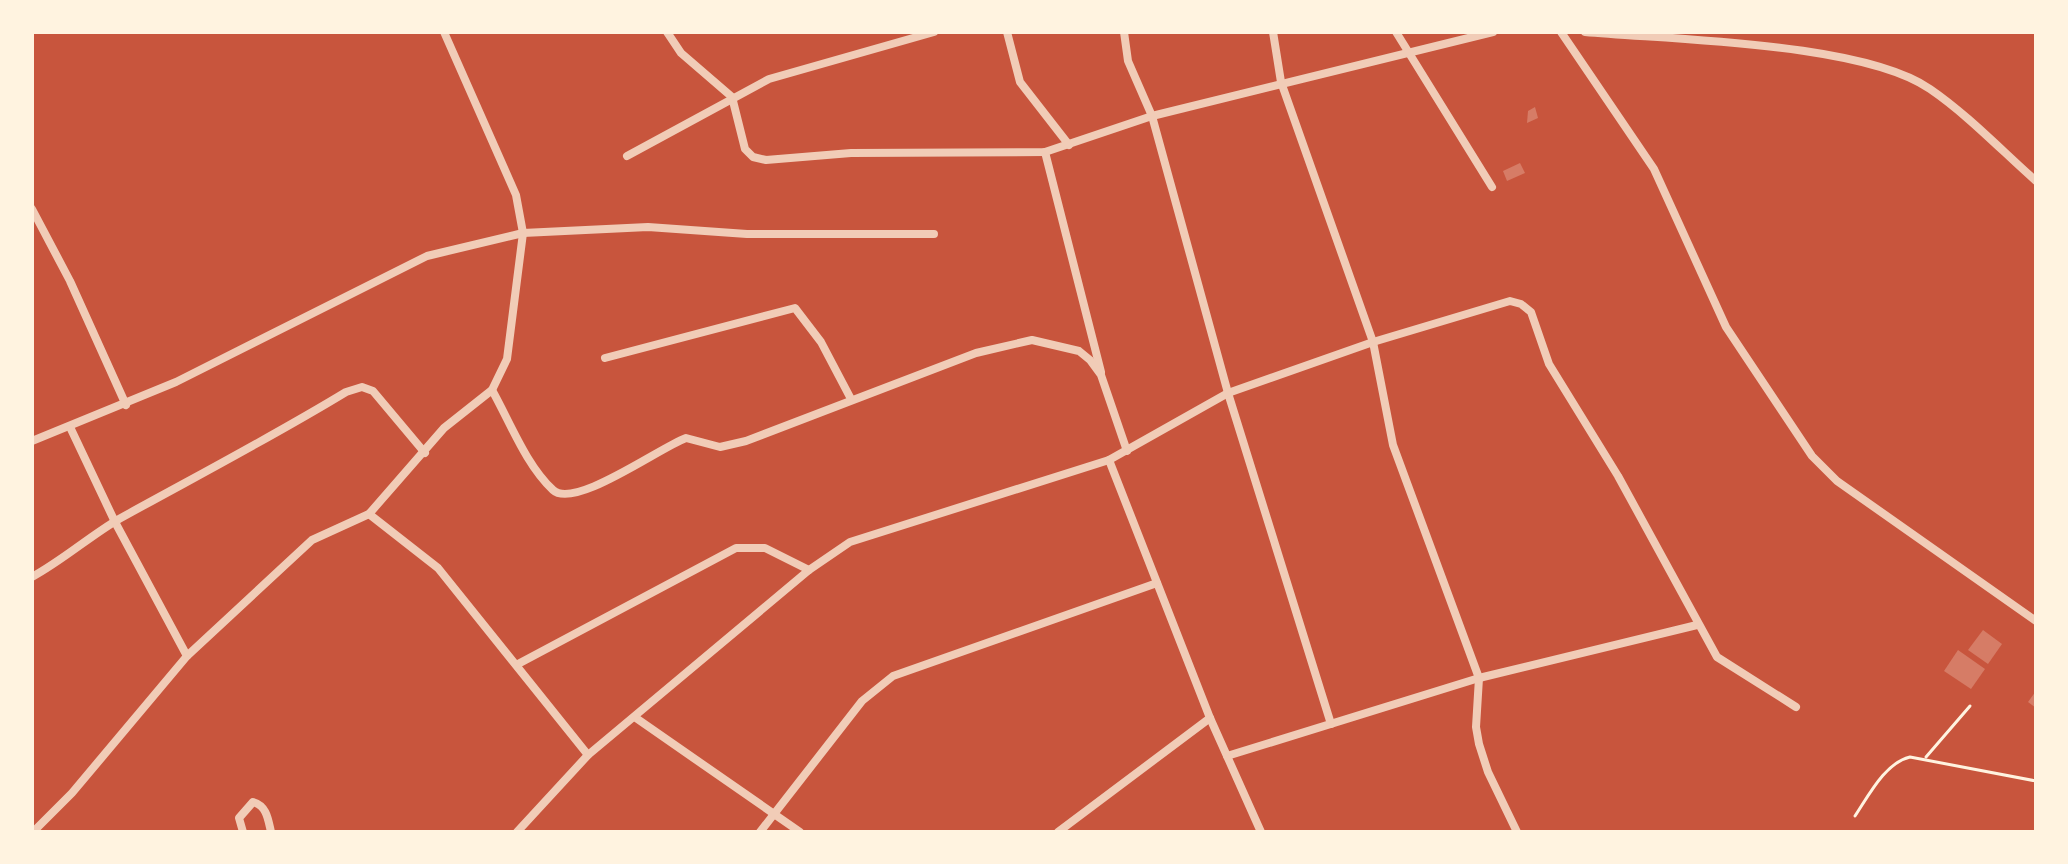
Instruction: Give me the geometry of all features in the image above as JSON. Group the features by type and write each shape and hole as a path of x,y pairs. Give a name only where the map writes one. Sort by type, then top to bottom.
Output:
{"street":[{"path":"33,832 72,793 187,656 312,540 369,514 444,428 492,390 507,359 523,233 516,195 444,32"},
{"path":"667,32 681,53 732,97 745,149 753,157 766,160 851,153 1045,152 1152,116 1493,32"},
{"path":"627,156 769,79 934,32"},
{"path":"1007,32 1020,82 1069,145"},
{"path":"1124,32 1128,61 1152,116 1228,393 1331,724"},
{"path":"1273,32 1281,82 1373,342 1393,445 1479,678 1476,727 1479,744 1488,772 1517,832"},
{"path":"1396,32 1492,187"},
{"path":"1561,32 1654,169 1726,327 1812,456 1870,505 2036,621"},
{"path":"1585,32 1811,53 1874,65 1929,88 2036,181"},
{"path":"1045,152 1101,375 1127,451"},
{"path":"32,209 70,281 126,405"},
{"path":"32,441 126,405 427,256 523,233 648,227 747,234 934,234"},
{"path":"517,832 588,755 636,718 809,570 850,542 1109,460 1228,393 1495,303 1521,304 1531,312 1549,364 1618,476 1717,657 1796,707"},
{"path":"605,358 795,308 821,342 851,399"},
{"path":"492,390 532,463 555,492 569,495 590,489 686,438 720,447 746,441 976,353 1032,340 1079,351 1101,375"},
{"path":"32,577 65,559 115,522 226,464 346,392 362,387 373,391 425,453"},
{"path":"70,427 115,522 187,656"},
{"path":"1109,460 1210,718 1261,832"},
{"path":"369,514 438,568 588,755"},
{"path":"518,664 736,548 765,548 809,570"},
{"path":"760,832 862,701 893,676 1157,583"},
{"path":"1227,756 1479,678 1697,625"},
{"path":"636,718 800,832"},
{"path":"1058,832 1210,718"},
{"path":"243,832 239,818 253,802 260,804 266,812 271,832"}],"path":[{"path":"1926,757 1970,706"},
{"path":"1855,816 1899,760 1926,757 2036,781"}],"building":[{"path":"1535,107 1538,118 1527,123 1528,111"},
{"path":"1520,163 1525,173 1507,181 1503,171"},
{"path":"1983,630 2002,644 1988,664 1968,650"},
{"path":"1958,650 1985,669 1971,689 1944,671"},
{"path":"2036,691 2036,708 2028,702"}]}
